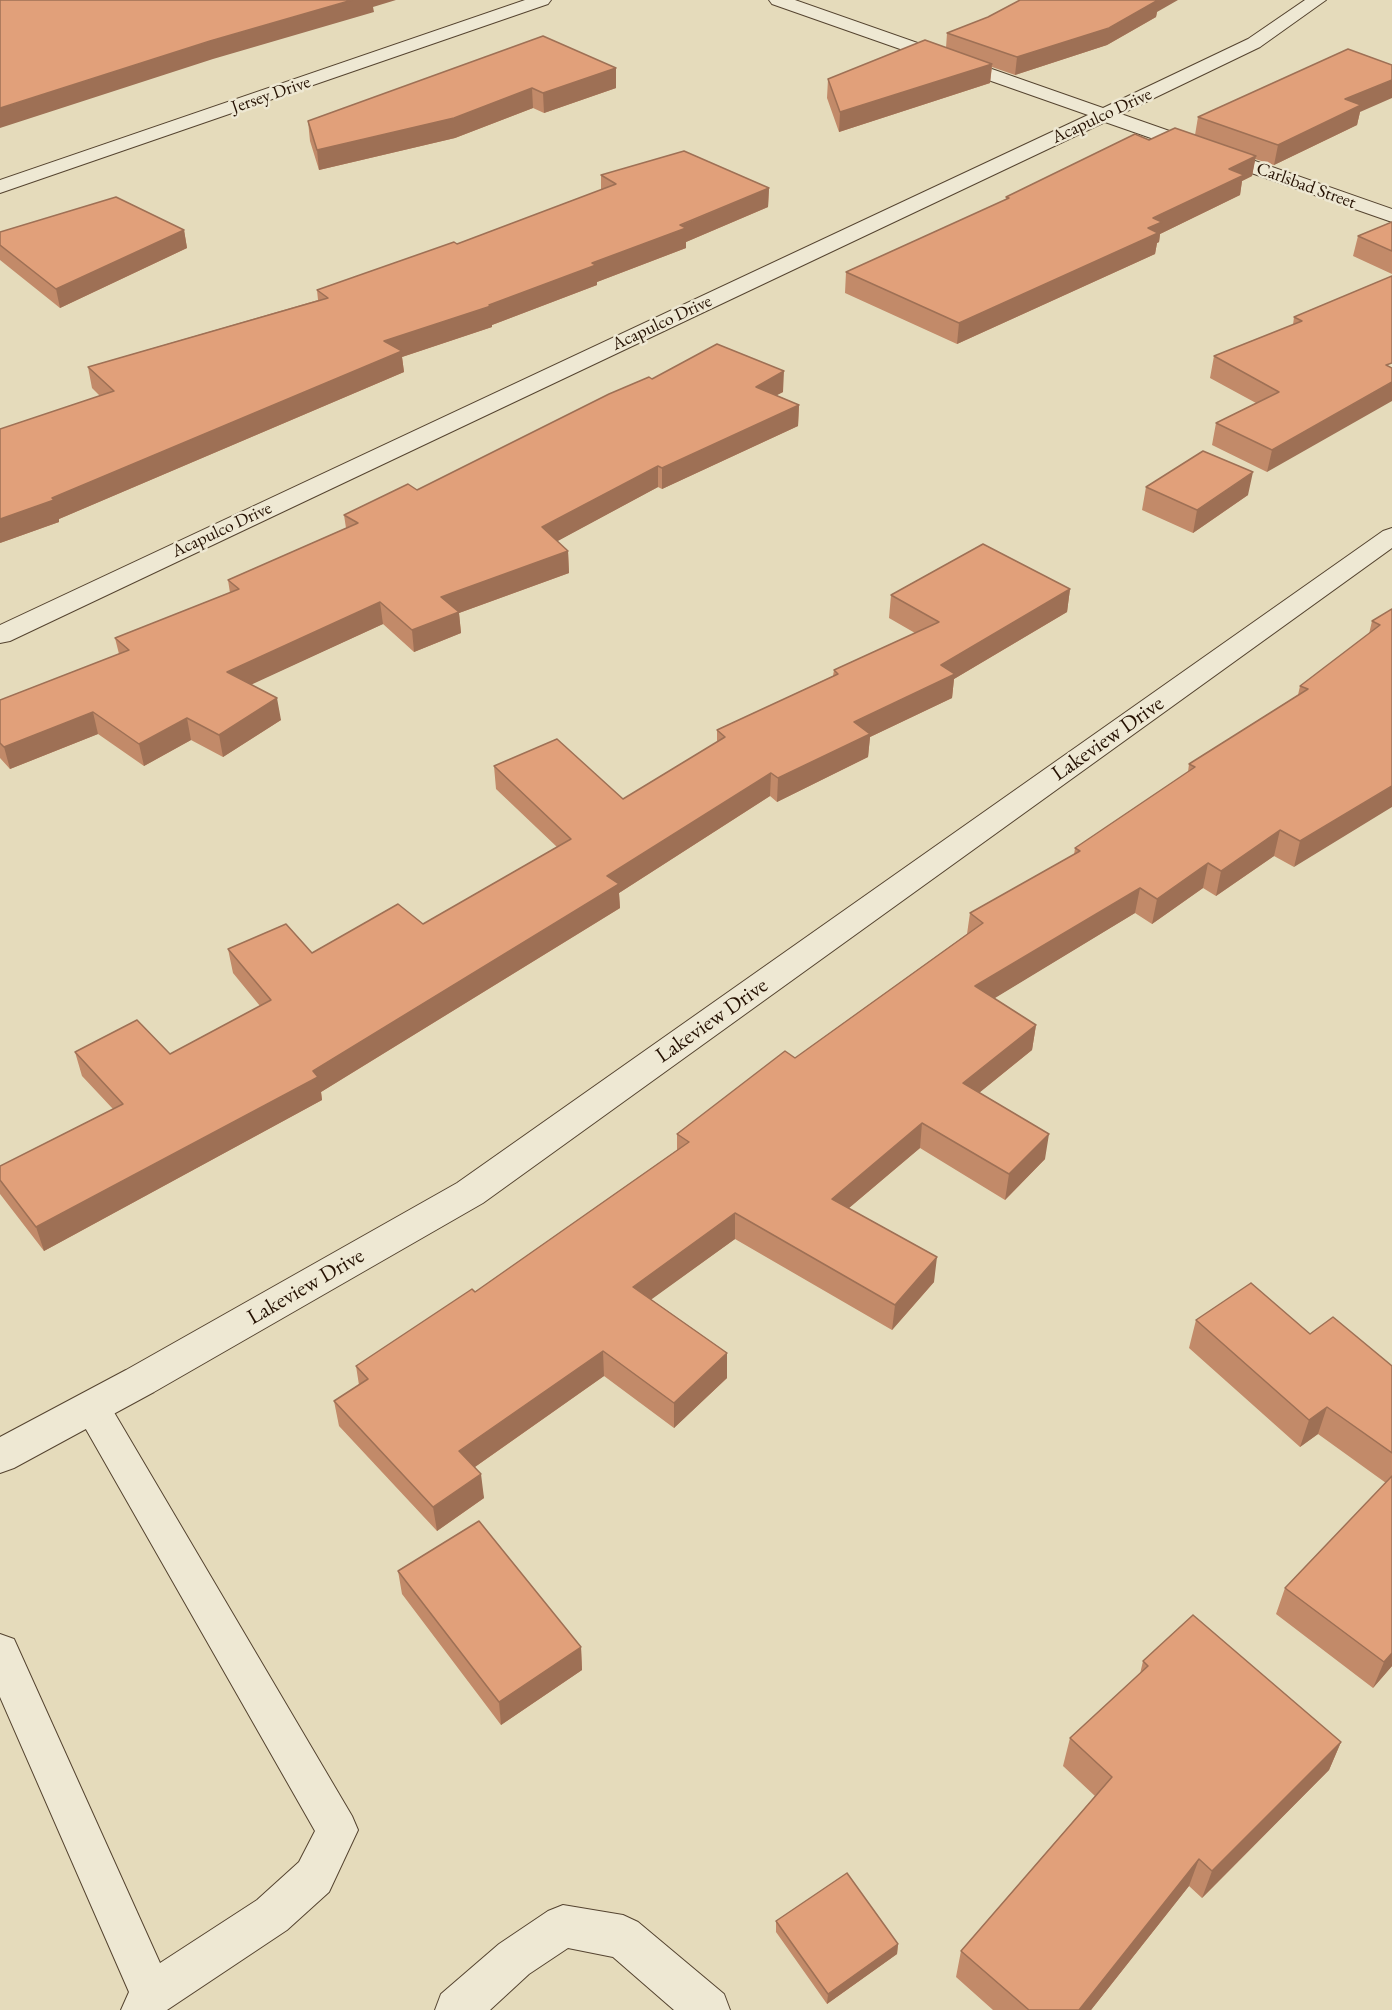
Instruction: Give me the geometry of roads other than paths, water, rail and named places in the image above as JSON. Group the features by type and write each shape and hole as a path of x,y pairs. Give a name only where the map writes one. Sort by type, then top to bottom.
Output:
{"street":[{"name":"Jersey Drive","path":"0,187 542,0"},
{"name":"Carlsbad Street","path":"778,0 1392,216"},
{"name":"Acapulco Drive","path":"0,635 1254,43 1317,0"},
{"name":"Lakeview Drive","path":"0,1456 92,1407 470,1193 1392,536"}],"lane":[{"path":"0,1652 148,2002 272,1915 314,1877 337,1830 92,1407"},
{"path":"456,2010 514,1959 563,1926 623,1937 708,2010"}]}
